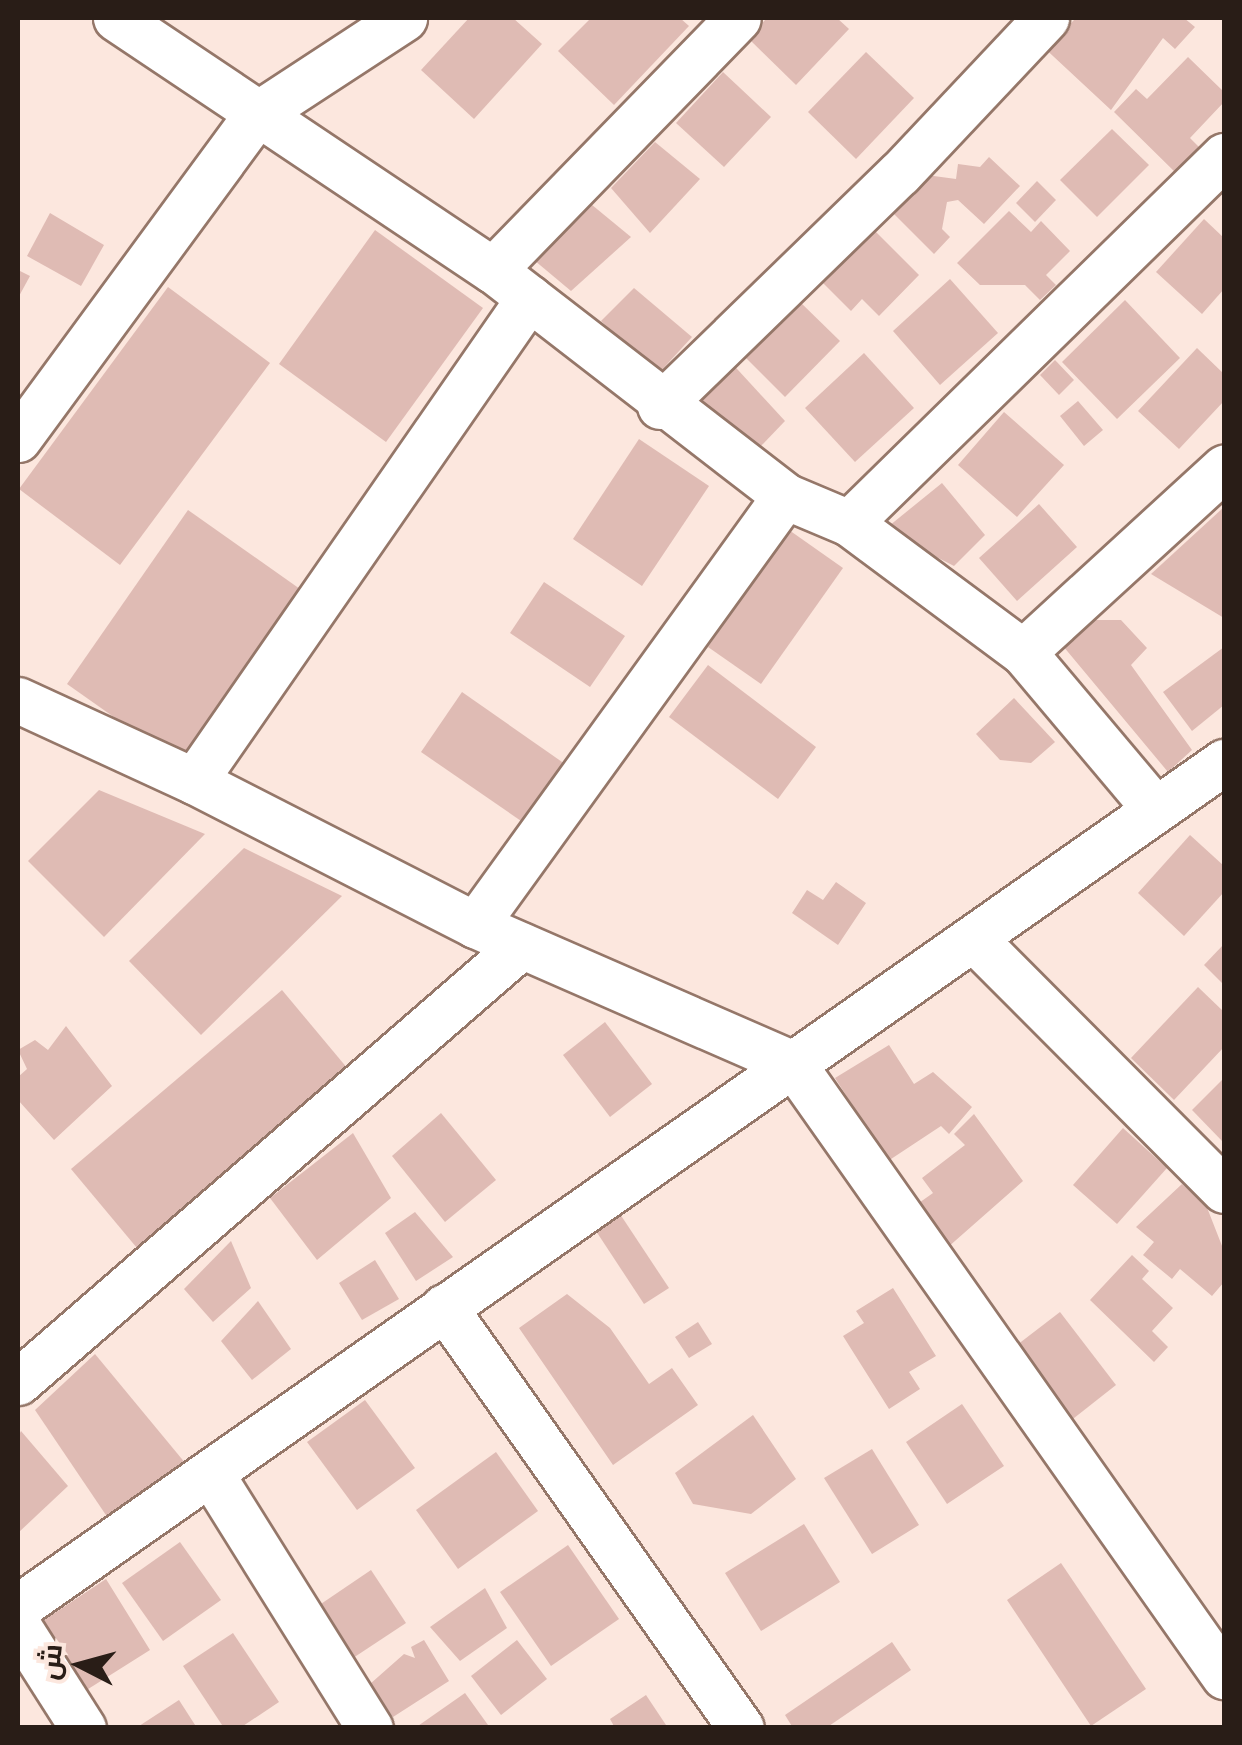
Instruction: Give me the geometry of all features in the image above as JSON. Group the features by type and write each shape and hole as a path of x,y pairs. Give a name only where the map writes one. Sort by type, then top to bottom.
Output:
{"street":[{"path":"116,18 256,115 494,270 660,406 785,496 850,524 1023,652 1155,809"},
{"path":"18,440 256,115 404,18"},
{"path":"494,270 738,18"},
{"path":"660,406 900,174 1046,18"},
{"path":"850,524 1224,156"},
{"path":"194,781 529,298"},
{"path":"1023,652 1224,468"},
{"path":"475,925 785,496"},
{"path":"18,700 194,781 475,925 792,1064 1224,1676"},
{"path":"18,1607 1224,762"},
{"path":"975,940 1224,1190"},
{"path":"18,1382 521,946"},
{"path":"444,1306 741,1728"},
{"path":"211,1474 370,1728"},
{"path":"18,1626 83,1728"}],"building":[{"path":"469,18 513,18 542,44 474,119 421,70"},
{"path":"591,18 680,18 689,26 614,105 558,51"},
{"path":"767,18 837,18 849,29 796,85 748,38"},
{"path":"1076,18 1184,18 1195,27 1175,49 1163,38 1111,110 1039,43 1057,22 1065,29"},
{"path":"866,52 914,98 856,159 808,112"},
{"path":"1188,57 1224,92 1224,102 1190,138 1204,152 1180,177 1114,112 1136,89 1147,99"},
{"path":"723,72 771,117 724,167 676,123"},
{"path":"1112,129 1149,165 1097,217 1060,180"},
{"path":"655,142 700,179 650,233 611,188"},
{"path":"989,157 1020,186 984,224 958,200 947,202 942,229 950,237 934,254 887,207 919,174 956,179 958,164 980,167"},
{"path":"1037,181 1056,200 1035,222 1016,203"},
{"path":"586,200 631,237 571,291 528,255"},
{"path":"1009,211 1031,232 1041,221 1070,251 1046,275 1056,285 1040,300 1025,285 980,285 957,263"},
{"path":"50,213 104,245 81,286 27,256"},
{"path":"1204,219 1224,238 1224,289 1202,314 1156,272"},
{"path":"375,230 483,308 386,442 279,364"},
{"path":"874,230 919,275 879,316 862,299 851,311 822,282"},
{"path":"18,270 30,276 18,298"},
{"path":"950,279 998,333 940,385 893,331"},
{"path":"168,287 270,363 120,565 19,489"},
{"path":"634,288 692,337 658,374 601,321"},
{"path":"797,299 840,341 785,397 742,354"},
{"path":"1125,300 1180,358 1117,419 1062,362"},
{"path":"1197,348 1224,374 1224,401 1179,449 1138,411"},
{"path":"864,353 914,408 855,462 805,408"},
{"path":"727,358 785,421 760,447 691,398"},
{"path":"1055,360 1074,380 1059,395 1040,375"},
{"path":"1078,401 1103,430 1084,446 1060,416"},
{"path":"1004,412 1064,465 1017,517 958,465"},
{"path":"639,439 709,486 642,586 573,539"},
{"path":"942,483 985,535 954,566 884,530"},
{"path":"1039,504 1077,547 1017,601 979,558"},
{"path":"1224,507 1224,618 1151,574"},
{"path":"188,510 300,589 179,763 67,684"},
{"path":"789,530 843,568 761,684 708,647"},
{"path":"544,582 625,636 590,687 510,633"},
{"path":"1088,620 1121,620 1147,648 1131,665 1192,750 1168,772 1063,646"},
{"path":"1224,647 1224,705 1192,731 1163,692"},
{"path":"708,665 816,747 778,799 669,717"},
{"path":"462,692 565,764 524,823 421,752"},
{"path":"1014,698 1055,742 1031,763 1000,760 976,734"},
{"path":"99,790 205,834 104,937 28,861"},
{"path":"1190,835 1224,866 1224,892 1184,936 1138,893"},
{"path":"244,848 342,896 201,1035 129,961"},
{"path":"836,882 866,903 838,945 792,913 807,890 823,900"},
{"path":"1224,944 1224,985 1204,965"},
{"path":"1198,987 1224,1012 1224,1047 1174,1100 1131,1058"},
{"path":"282,990 353,1075 142,1254 71,1169"},
{"path":"605,1022 652,1084 610,1117 563,1055"},
{"path":"66,1026 112,1086 54,1140 18,1100 18,1077 27,1069 18,1050 35,1040 48,1050"},
{"path":"889,1045 914,1084 933,1072 972,1107 949,1134 941,1126 888,1161 835,1078"},
{"path":"1224,1078 1224,1143 1192,1110"},
{"path":"441,1113 496,1180 445,1222 392,1156"},
{"path":"974,1114 1023,1181 947,1248 916,1205 933,1193 922,1178 965,1145 954,1134"},
{"path":"1123,1128 1167,1168 1117,1224 1073,1185"},
{"path":"353,1133 391,1198 317,1260 270,1198"},
{"path":"1182,1184 1206,1205 1224,1251 1224,1282 1212,1296 1180,1269 1172,1279 1143,1255 1154,1242 1136,1227"},
{"path":"618,1211 669,1288 644,1304 594,1228"},
{"path":"415,1212 453,1257 416,1281 385,1233"},
{"path":"231,1241 251,1288 213,1322 184,1289"},
{"path":"1132,1255 1149,1271 1142,1279 1173,1308 1152,1331 1168,1347 1154,1362 1090,1300"},
{"path":"375,1260 399,1299 362,1320 339,1283"},
{"path":"893,1288 936,1356 909,1372 920,1389 889,1409 843,1336 864,1323 856,1311"},
{"path":"567,1294 610,1328 649,1384 672,1368 698,1405 613,1465 519,1328"},
{"path":"258,1301 291,1349 252,1380 221,1341"},
{"path":"1060,1312 1116,1385 1069,1422 1013,1348"},
{"path":"698,1322 712,1344 689,1358 675,1337"},
{"path":"95,1354 186,1464 112,1524 35,1410"},
{"path":"365,1400 415,1468 357,1510 307,1442"},
{"path":"962,1404 1004,1466 947,1504 906,1442"},
{"path":"753,1415 796,1479 751,1514 693,1504 675,1473"},
{"path":"21,1431 68,1486 18,1533 18,1437"},
{"path":"872,1449 919,1525 872,1554 824,1478"},
{"path":"496,1452 538,1511 458,1569 416,1510"},
{"path":"804,1524 840,1582 761,1631 725,1573"},
{"path":"180,1542 221,1600 163,1641 122,1583"},
{"path":"568,1545 619,1619 551,1666 500,1592"},
{"path":"1061,1563 1146,1689 1091,1726 1007,1600"},
{"path":"371,1570 406,1623 347,1662 312,1610"},
{"path":"106,1579 150,1650 85,1691 67,1658 58,1664 29,1630"},
{"path":"485,1588 507,1628 460,1661 430,1627"},
{"path":"233,1633 279,1702 240,1728 224,1728 183,1666"},
{"path":"424,1640 449,1681 393,1717 370,1684 404,1654 415,1658 411,1647"},
{"path":"517,1640 547,1679 501,1715 471,1676"},
{"path":"892,1642 911,1670 826,1728 793,1728 785,1715"},
{"path":"465,1693 488,1725 415,1728"},
{"path":"646,1695 668,1728 615,1728 610,1719"},
{"path":"179,1700 197,1728 136,1728"}]}
